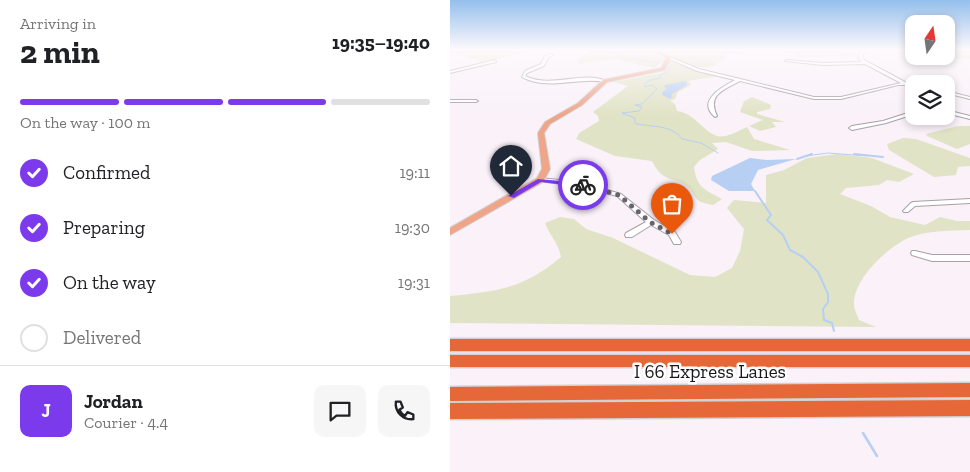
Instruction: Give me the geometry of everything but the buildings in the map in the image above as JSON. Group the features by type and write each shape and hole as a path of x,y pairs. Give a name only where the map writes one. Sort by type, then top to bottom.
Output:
{"highway":[{"path":"450,345 970,345"},
{"name":"I 66 Express Lanes","path":"450,360 970,360"},
{"name":"I 66 Express Lanes","path":"450,394 970,390"},
{"path":"450,412 970,408"}],"main road":[{"path":"450,232 540,180 546,169 541,133 549,121 588,98 605,81 656,71"}],"street":[{"path":"529,71 524,73 524,77 548,82 586,78 605,81"},
{"path":"702,71 798,95 822,98 841,98 905,83"},
{"path":"880,71 905,83"},
{"path":"715,116 710,102 712,96 718,90 740,80"},
{"path":"955,94 970,98"},
{"path":"450,101 476,101"},
{"path":"955,114 970,118"},
{"path":"852,128 884,122 905,115"},
{"path":"540,180 571,183 614,193 623,198 650,222 672,234 677,242"},
{"path":"906,211 914,204 970,201"},
{"path":"629,235 650,222"},
{"path":"915,253 932,258 970,258"}],"green space":[{"path":"664,71 696,71 718,76 688,81 691,85 678,92 675,99 670,101 675,104 677,111 690,116 713,134 719,136 730,135 747,127 754,139 790,150 752,151 726,142 712,143 718,149 700,160 694,167 699,184 710,193 722,199 713,205 700,201 684,184 661,174 652,161 615,156 576,139 579,133 599,121 598,116 593,112 628,86 614,82"},
{"path":"752,97 771,105 770,109 757,112 757,114 785,122 772,122 776,127 760,131 749,126 763,120 740,112 744,101"},
{"path":"958,126 970,126 970,144 957,149 926,134"},
{"path":"903,138 916,139 970,158 970,166 958,167 956,175 934,177 889,150 887,144"},
{"path":"838,154 872,158 914,174 899,182 887,180 879,185 846,188 840,194 871,206 890,217 925,225 940,217 957,221 970,221 970,230 931,232 908,238 881,257 865,275 855,295 854,305 859,320 876,327 450,323 450,296 509,287 534,276 561,257 545,223 560,217 574,219 586,229 613,238 690,275 715,277 732,268 740,251 744,229 727,208 734,200 766,203 766,175 784,170 807,158"}],"water":[{"path":"686,81 687,85 672,94 671,99 662,95 662,92 667,89 664,87 665,85"},
{"path":"750,158 767,160 796,159 758,170 751,184 755,191 729,191 711,180 712,176"}],"waterway":[{"path":"668,71 660,75 661,78 650,80 645,84 645,87 652,85 657,89 642,104 635,105 642,107 639,111 622,113 635,118 635,123 637,124 668,129 678,134 682,139 701,143 718,153"},
{"path":"806,156 828,153 867,156"},
{"path":"806,156 812,154"},
{"path":"854,154 883,157"},
{"path":"797,159 806,156"},
{"path":"755,191 771,215 767,220 783,235 790,250 803,257 818,272 828,294 828,302 823,309 824,320 832,323 834,331"},
{"path":"863,433 877,456"}],"way so far":[{"path":"583,185 607,190 619,195 650,222 668,230 672,234"}],"route":[{"path":"511,196 540,180 583,185"}]}
